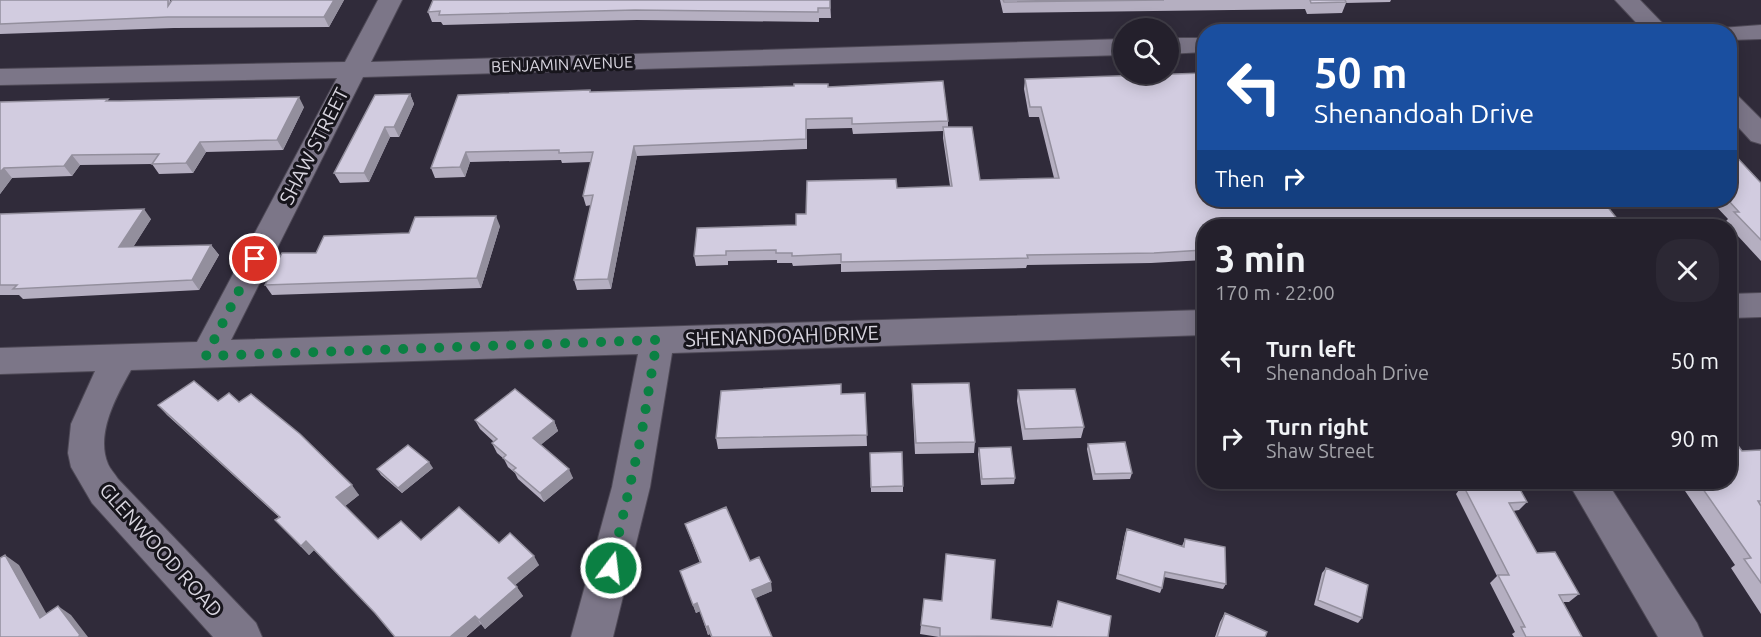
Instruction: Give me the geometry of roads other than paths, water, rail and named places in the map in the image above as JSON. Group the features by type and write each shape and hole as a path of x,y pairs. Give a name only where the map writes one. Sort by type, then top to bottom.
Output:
{"street":[{"name":"SHAW STREET","path":"206,356 390,0"},
{"path":"1627,0 1651,24"},
{"path":"1737,33 1761,32"},
{"path":"1179,46 1197,45"},
{"name":"BENJAMIN AVENUE","path":"0,77 1113,47"},
{"path":"1737,110 1761,135"},
{"path":"1737,306 1761,305"},
{"name":"SHENANDOAH DRIVE","path":"0,361 1197,323"},
{"path":"592,637 631,487 657,340"},
{"name":"GLENWOOD ROAD","path":"121,358 101,394 90,424 86,447 90,467 105,491 241,637"},
{"path":"1591,489 1682,637"}]}
